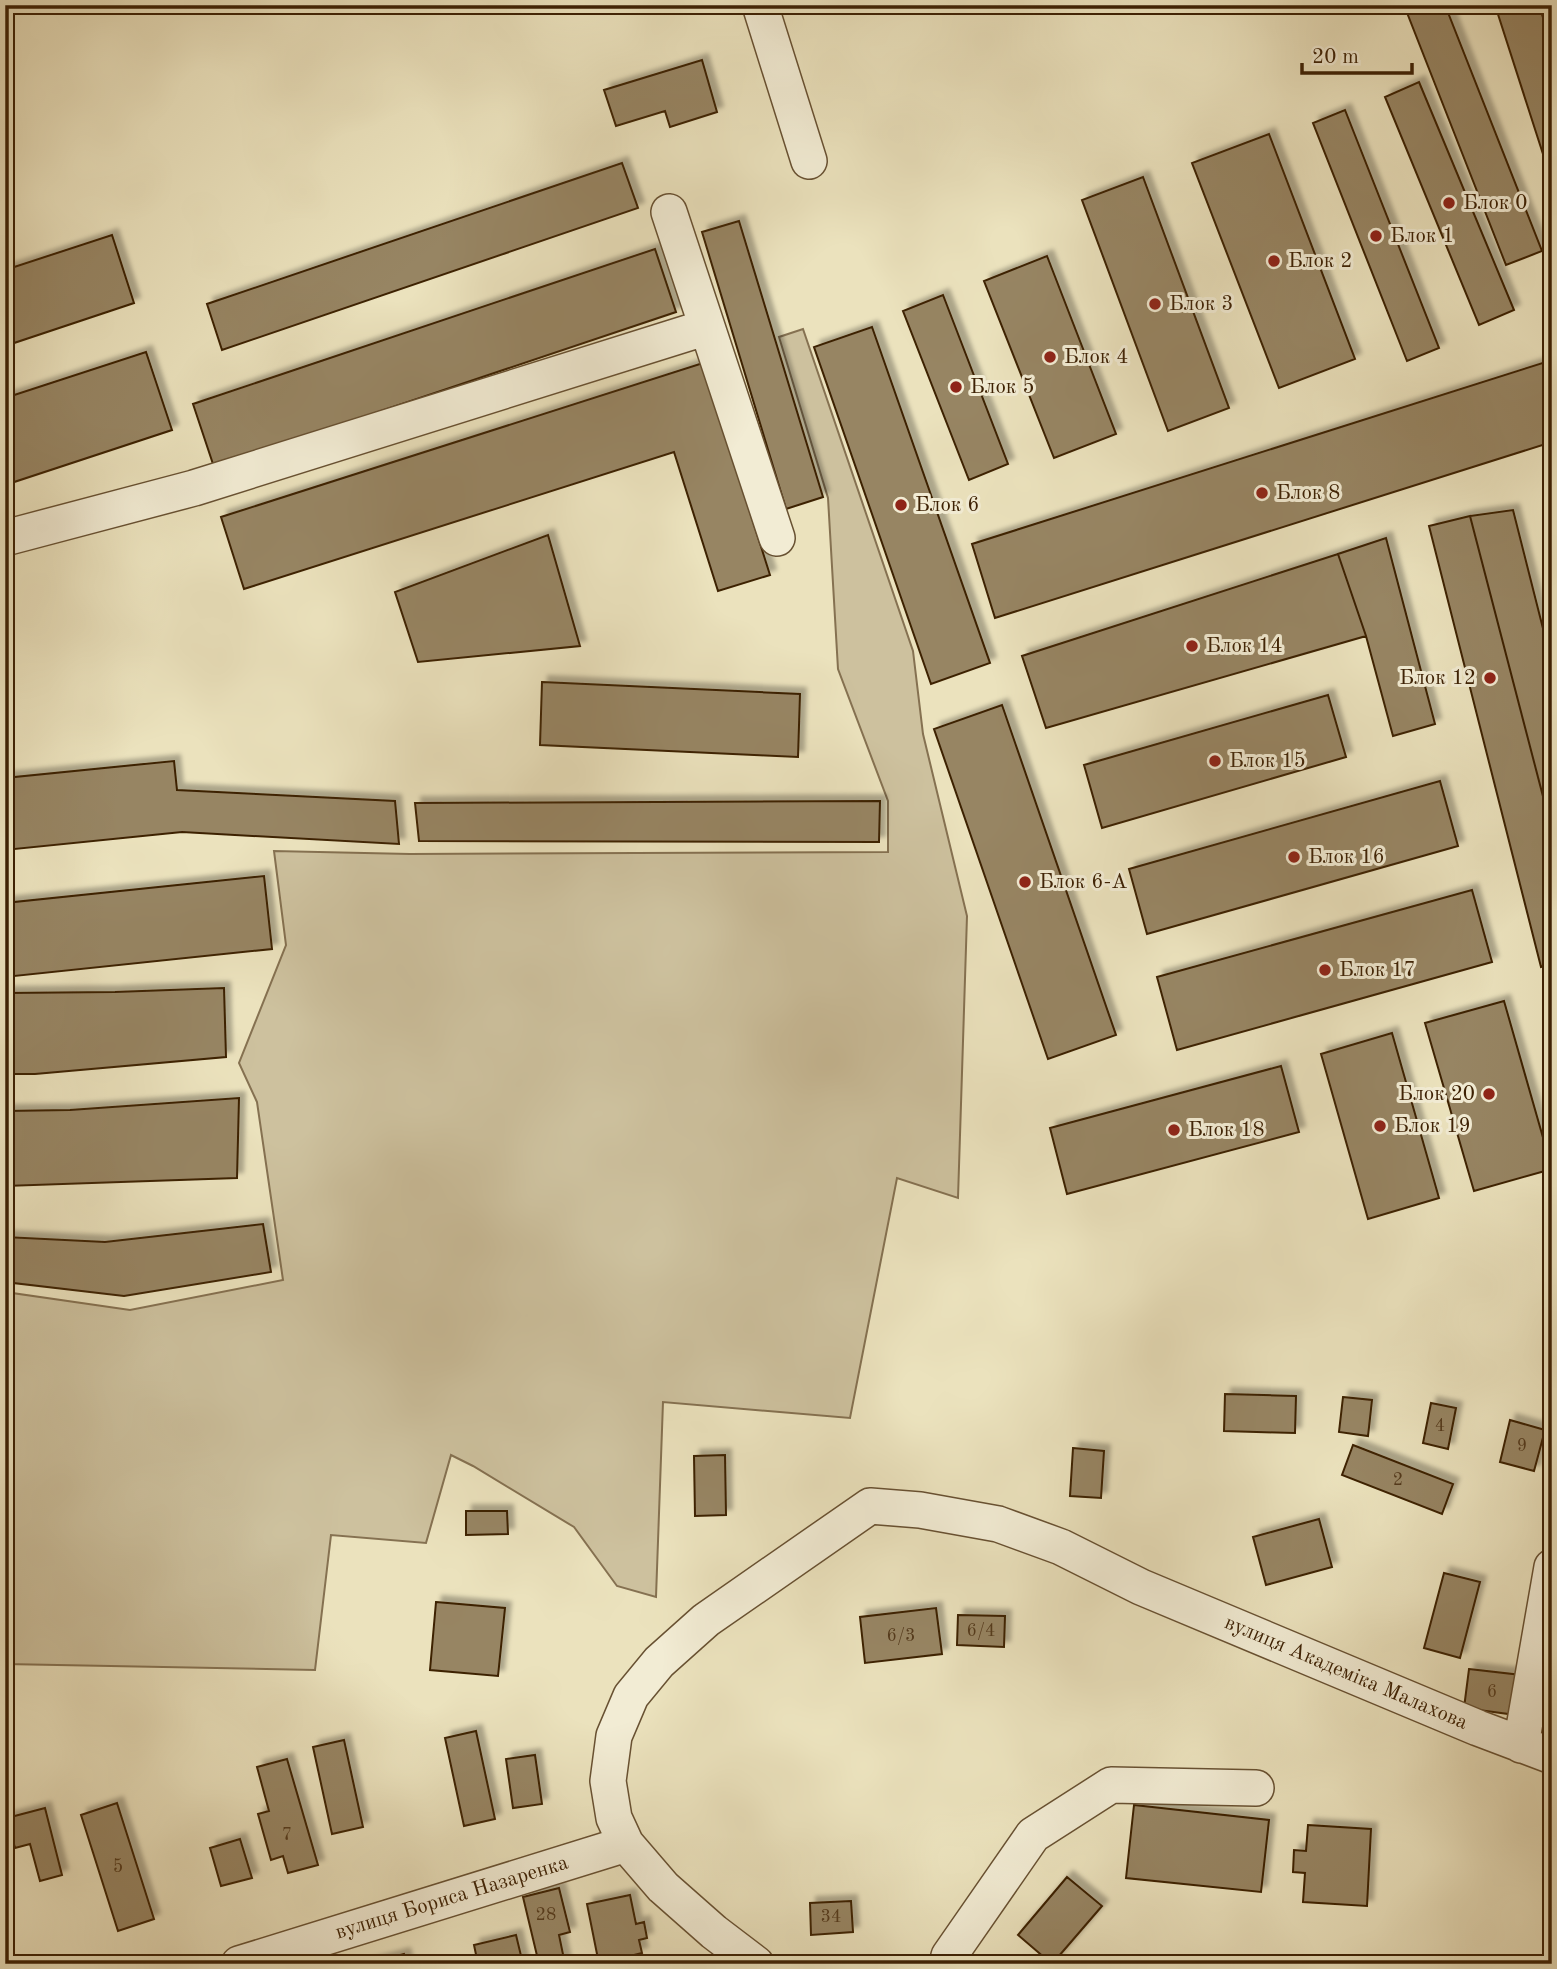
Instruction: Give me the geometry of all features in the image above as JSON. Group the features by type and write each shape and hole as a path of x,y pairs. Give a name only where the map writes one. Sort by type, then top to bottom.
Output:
{"street":[{"path":"760,5 809,161"},
{"path":"670,212 777,538"},
{"path":"5,538 194,488 708,327"},
{"name":"вулиця Академіка Малахова","path":"626,1844 614,1818 608,1780 614,1736 632,1696 659,1662 706,1620 870,1506 920,1510 998,1524 1061,1548 1141,1587 1537,1750"},
{"path":"1537,1750 1552,1567"},
{"path":"947,1964 949,1956 1033,1835 1111,1785 1256,1788"},
{"path":"626,1844 663,1887 714,1932 756,1964"},
{"name":"вулиця Бориса Назаренка","path":"239,1964 626,1844"}],"shaded area":[{"path":"803,329 913,651 923,734 967,916 958,1198 897,1178 850,1418 663,1402 656,1597 617,1586 574,1527 451,1455 426,1543 331,1535 315,1670 5,1664 5,1292 130,1310 283,1280 257,1102 239,1063 286,945 274,851 410,854 888,852 888,801 838,669 828,498 779,337"}],"building":[{"path":"1404,5 1445,5 1542,251 1506,265"},
{"path":"1495,5 1539,5 1552,46 1552,182"},
{"path":"702,60 717,112 670,127 665,111 616,126 604,90"},
{"name":"Блок 0","path":"1419,82 1514,310 1479,325 1385,97"},
{"name":"Блок 1","path":"1345,110 1439,348 1407,361 1313,123"},
{"name":"Блок 2","path":"1269,134 1355,359 1279,388 1192,163"},
{"path":"622,163 638,208 222,350 207,304"},
{"name":"Блок 3","path":"1143,177 1229,408 1168,431 1082,200"},
{"path":"739,221 823,497 786,509 702,232"},
{"path":"112,235 134,303 5,346 5,270"},
{"path":"655,249 676,312 214,467 193,404"},
{"name":"Блок 4","path":"1047,256 1116,434 1054,458 984,281"},
{"name":"Блок 5","path":"943,295 1008,464 969,480 903,311"},
{"name":"Блок 6","path":"872,327 990,663 931,684 814,347"},
{"path":"146,352 172,430 5,485 5,398"},
{"name":"Блок 8","path":"1552,360 1552,442 995,618 972,544"},
{"path":"703,363 770,575 718,591 674,452 244,589 221,517"},
{"path":"1552,491 1552,525 1544,494"},
{"path":"1513,510 1552,664 1552,831 1470,516"},
{"name":"Блок 12","path":"1470,516 1552,831 1552,964 1541,967 1429,526"},
{"path":"548,535 580,646 418,662 395,592"},
{"path":"1386,538 1435,724 1393,736 1366,636 1338,554"},
{"name":"Блок 14","path":"1338,554 1366,636 1046,728 1022,656"},
{"path":"542,682 800,694 798,757 540,745"},
{"name":"Блок 15","path":"1328,695 1346,757 1102,828 1084,765"},
{"name":"Блок 6-А","path":"1002,705 1116,1035 1048,1059 934,729"},
{"path":"174,761 177,790 395,801 399,844 182,832 5,850 5,778"},
{"name":"Блок 16","path":"1440,781 1458,846 1147,934 1129,869"},
{"path":"880,801 879,842 419,841 415,803"},
{"path":"264,876 272,949 5,977 5,903"},
{"name":"Блок 17","path":"1472,890 1492,962 1177,1050 1157,977"},
{"path":"224,988 226,1057 35,1074 5,1074 5,993"},
{"name":"Блок 20","path":"1504,1001 1552,1169 1474,1191 1425,1023"},
{"name":"Блок 19","path":"1392,1033 1439,1198 1368,1219 1321,1054"},
{"name":"Блок 18","path":"1281,1066 1299,1132 1067,1194 1050,1128"},
{"path":"239,1098 237,1178 5,1186 5,1111 70,1110"},
{"path":"263,1224 271,1272 124,1296 5,1282 5,1237 105,1242"},
{"path":"1225,1394 1296,1396 1295,1433 1224,1431"},
{"path":"1343,1397 1372,1400 1368,1436 1339,1432"},
{"path":"1431,1403 1456,1408 1448,1449 1423,1443"},
{"path":"1510,1420 1545,1430 1534,1471 1500,1462"},
{"path":"1353,1445 1453,1484 1442,1514 1342,1475"},
{"path":"1073,1448 1104,1451 1101,1498 1070,1496"},
{"path":"725,1455 726,1515 695,1516 694,1456"},
{"path":"466,1511 507,1511 508,1534 466,1535"},
{"path":"1319,1519 1332,1567 1266,1585 1253,1537"},
{"path":"1444,1573 1480,1582 1460,1658 1424,1648"},
{"path":"436,1602 505,1608 498,1676 430,1670"},
{"path":"936,1608 942,1654 865,1663 860,1617"},
{"path":"958,1615 1005,1616 1004,1647 957,1645"},
{"path":"1469,1669 1521,1675 1516,1715 1464,1708"},
{"path":"476,1731 495,1819 464,1826 445,1738"},
{"path":"344,1740 363,1827 332,1834 313,1747"},
{"path":"535,1755 542,1804 513,1808 506,1759"},
{"path":"287,1759 318,1865 288,1873 283,1856 271,1860 258,1814 269,1811 257,1767"},
{"path":"117,1803 154,1919 118,1931 81,1815"},
{"path":"1134,1805 1269,1820 1261,1892 1126,1878"},
{"path":"45,1808 62,1875 40,1881 30,1844 15,1848 7,1818"},
{"path":"1308,1825 1371,1829 1367,1906 1303,1902 1305,1873 1293,1872 1294,1850 1306,1851"},
{"path":"240,1839 252,1878 221,1886 210,1848"},
{"path":"1067,1877 1102,1906 1052,1964 1018,1935"},
{"path":"559,1888 570,1932 559,1935 565,1964 539,1964 523,1897"},
{"path":"630,1895 636,1924 644,1922 647,1938 639,1940 642,1953 630,1956 632,1964 599,1964 587,1904"},
{"path":"851,1901 853,1932 811,1935 810,1903"},
{"path":"516,1935 523,1964 478,1964 474,1945"},
{"path":"404,1954 407,1964 367,1964"}],"place":[{"name":"Блок 0","path":"1449,203"},
{"name":"Блок 1","path":"1376,236"},
{"name":"Блок 2","path":"1274,261"},
{"name":"Блок 3","path":"1155,304"},
{"name":"Блок 4","path":"1050,357"},
{"name":"Блок 5","path":"956,387"},
{"name":"Блок 8","path":"1262,493"},
{"name":"Блок 6","path":"901,505"},
{"name":"Блок 14","path":"1192,646"},
{"name":"Блок 12","path":"1490,678"},
{"name":"Блок 15","path":"1215,761"},
{"name":"Блок 16","path":"1294,857"},
{"name":"Блок 6-А","path":"1025,882"},
{"name":"Блок 17","path":"1325,970"},
{"name":"Блок 20","path":"1489,1094"},
{"name":"Блок 19","path":"1380,1126"},
{"name":"Блок 18","path":"1174,1130"}]}
